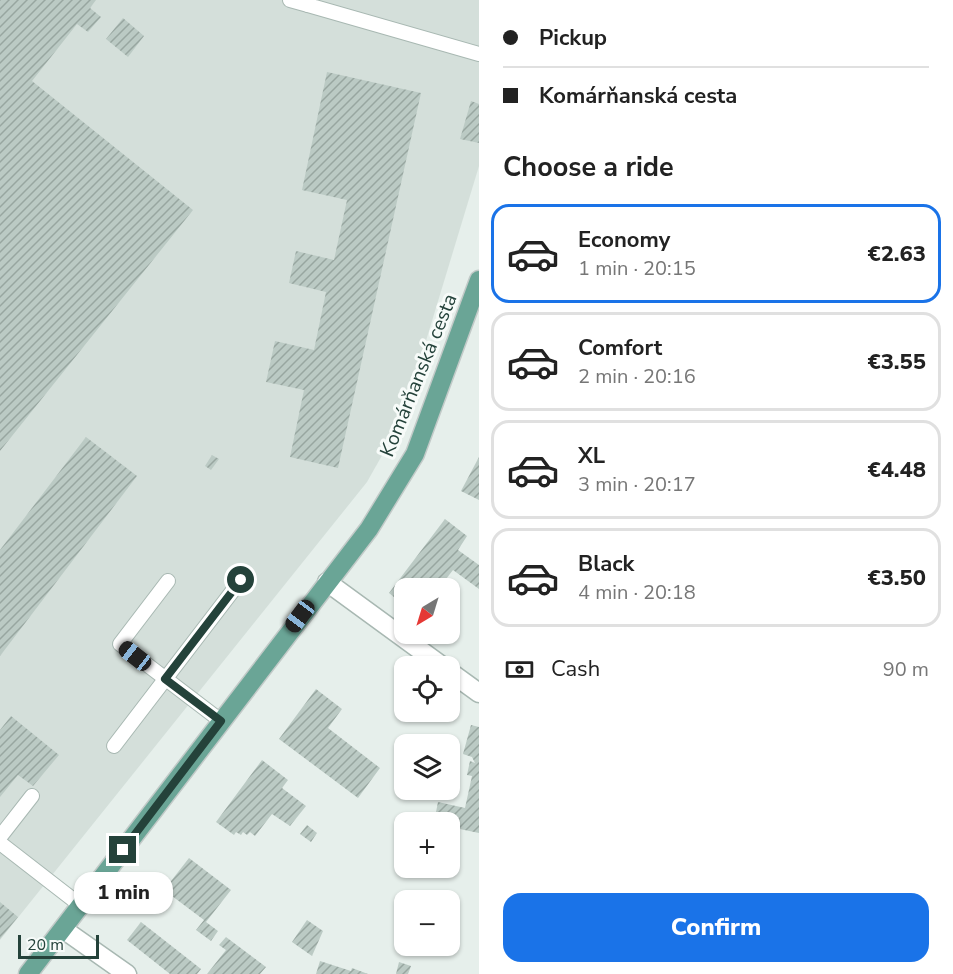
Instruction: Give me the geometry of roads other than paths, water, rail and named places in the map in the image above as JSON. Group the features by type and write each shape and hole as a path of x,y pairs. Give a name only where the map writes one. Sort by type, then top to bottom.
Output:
{"main road":[{"name":"Komárňanská cesta","path":"28,974 369,529 415,454 479,279"}],"street":[{"path":"327,582 428,656"},
{"path":"460,679 479,693"},
{"path":"63,929 127,974"}],"lane":[{"path":"290,0 308,3 479,54"},
{"path":"114,747 241,580"},
{"path":"168,581 120,644 221,721"},
{"path":"0,837 32,796"},
{"path":"0,843 81,905"}]}
